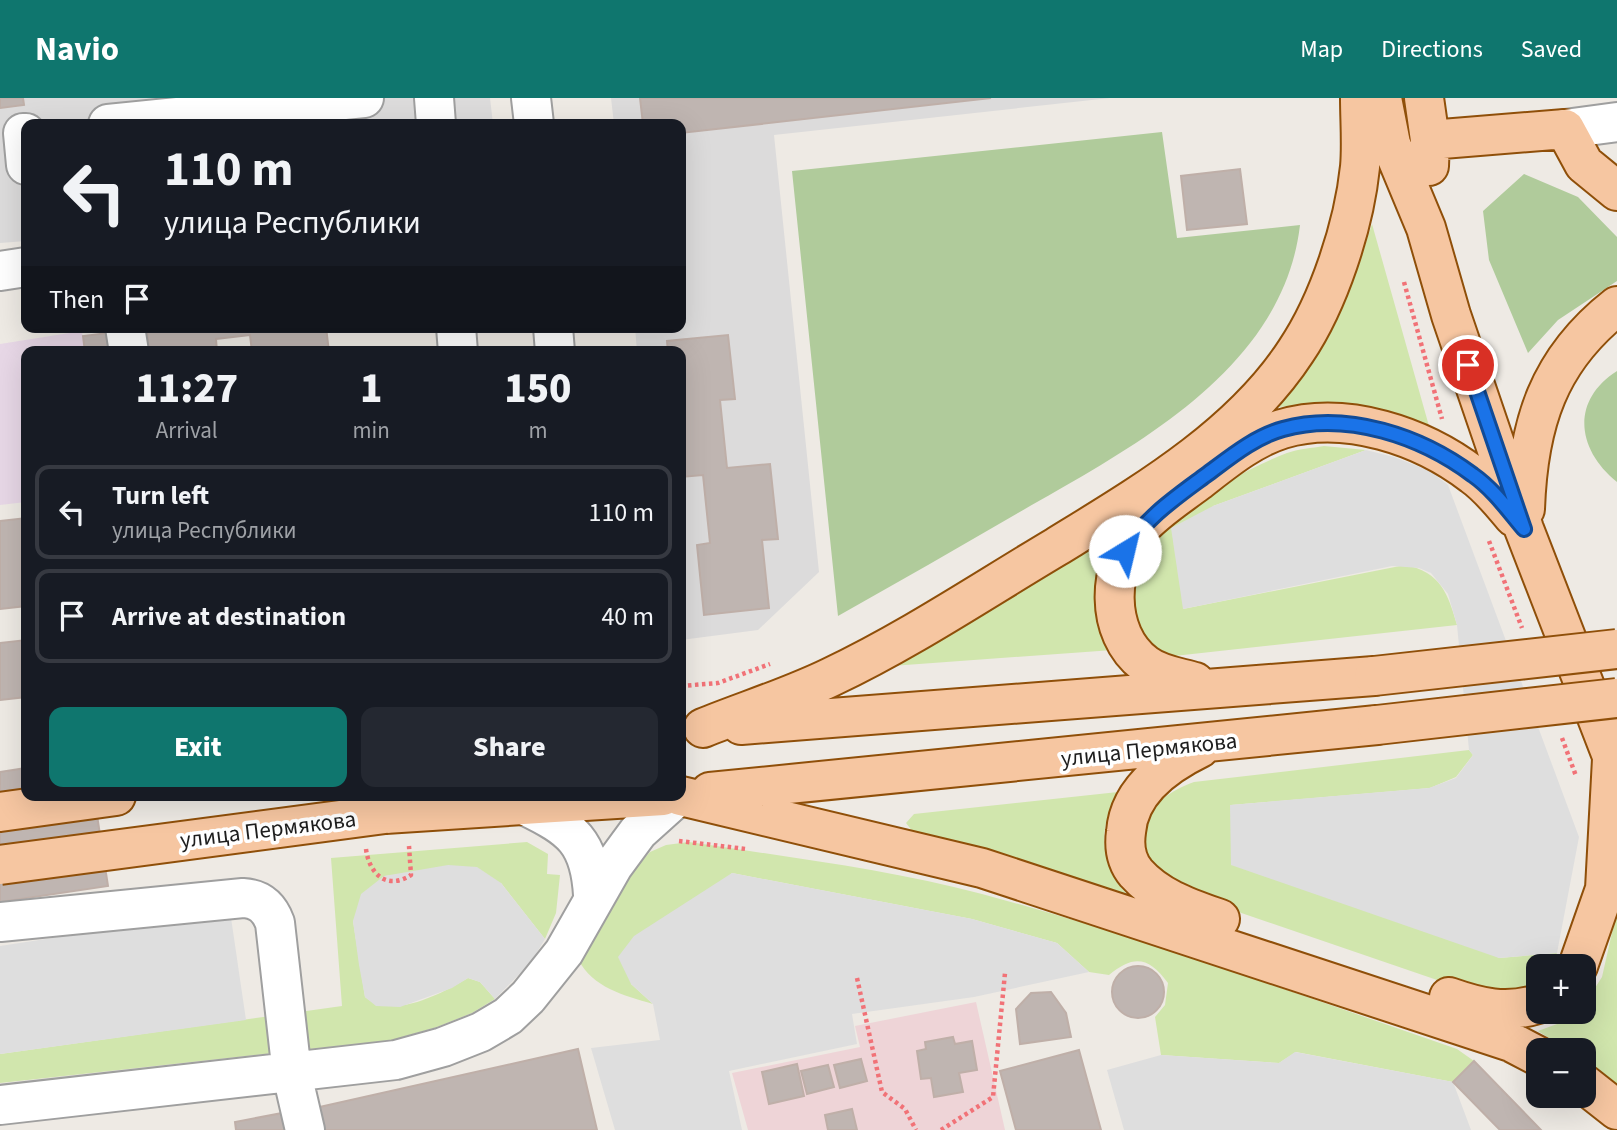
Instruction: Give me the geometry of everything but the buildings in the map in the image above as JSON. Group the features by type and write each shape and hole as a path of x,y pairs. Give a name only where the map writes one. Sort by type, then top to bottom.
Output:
{"main road":[{"path":"692,729 831,677 928,624 1120,508 1193,456 1235,421 1268,387 1296,351 1321,307 1355,199 1360,166 1360,98"},
{"path":"1382,98 1391,144 1426,228 1451,315 1524,529 1615,764 1605,888 1582,954"},
{"path":"1424,98 1430,141 1426,228"},
{"path":"1430,141 1565,129 1584,164 1617,191"},
{"path":"1524,529 1526,469 1535,418 1567,357 1589,328 1617,306"},
{"path":"1213,687 1159,672 1143,663 1125,639 1118,620 1114,596 1116,572 1138,531 1159,510 1240,450 1282,429 1322,423 1360,426 1397,435 1432,449 1474,475 1524,529"},
{"path":"692,729 1374,676 1617,649"},
{"name":"улица Пермякова","path":"686,795 1206,744 1617,698"},
{"path":"1206,744 1157,775 1144,788 1127,820 1124,848 1135,871 1155,890 1181,905 1480,1008 1517,1011 1526,1008"},
{"path":"686,797 982,868 1511,1042 1526,1050"},
{"path":"0,812 80,801"},
{"name":"улица Пермякова","path":"0,865 383,833 526,806 594,801"},
{"path":"1596,1093 1617,1110"}],"street":[{"path":"157,119 364,98"},
{"path":"434,98 436,119"},
{"path":"531,98 533,119"},
{"path":"1565,129 1617,122"},
{"path":"0,271 21,268"},
{"path":"0,1105 292,1074 396,1060 443,1047 490,1027 508,1016 548,975 570,942 593,895 638,832 674,801"},
{"path":"526,806 567,829 582,847 592,867 593,895"},
{"path":"0,922 243,898 260,902 272,915 275,923 292,1074 305,1130"}],"path":[{"path":"686,686 718,683 780,660"},
{"path":"383,833 409,841 413,869 406,878 392,881 373,873 368,866 383,833"},
{"path":"670,841 696,841 748,849"},
{"path":"942,1130 993,1097 1005,973"},
{"path":"857,978 882,1092 905,1108 916,1130"}],"shaded area":[{"path":"0,98 490,98 492,119 21,119 21,241 0,243"},
{"path":"611,98 1110,98 774,135 819,572 758,630 686,639 686,346 637,346 635,333 686,333 686,119 613,119"},
{"path":"82,333 83,346 21,346 21,503 0,505 0,344"},
{"path":"1366,450 1430,471 1448,485 1579,837 1557,953 1499,958 1231,865 1230,805 1429,788 1456,778 1473,755 1469,750 1457,625 1448,594 1431,573 1419,568 1392,566 1183,609 1171,528 1213,506"},
{"path":"448,865 477,867 501,883 545,939 531,962 495,999 480,982 468,978 452,988 400,1007 376,1006 365,997 353,921 361,894 384,876"},
{"path":"732,873 972,919 1057,943 1089,972 974,997 852,1014 857,1044 729,1071 742,1130 615,1130 591,1048 660,1040 653,1004 631,984 618,957 634,936"},
{"path":"230,911 246,1020 0,1054 0,946"},
{"path":"976,1002 1005,1130 748,1130 732,1073 860,1047 855,1026"},
{"path":"1295,1052 1453,1082 1471,1130 1124,1130 1107,1070 1161,1055 1279,1063"}],"green space":[{"path":"1162,132 1177,238 1300,225 1288,277 1265,322 1233,363 1195,399 1152,432 1062,488 838,616 792,171"},
{"path":"1524,174 1578,197 1617,237 1617,281 1558,320 1528,353 1489,260 1483,211"},
{"path":"1372,224 1429,426 1409,418 1355,406 1278,407 1297,385 1325,343 1346,299"},
{"path":"1617,371 1617,482 1594,455 1584,426 1592,396 1602,383"},
{"path":"1324,446 1366,450 1213,506 1183,609 1405,565 1417,568 1435,579 1446,594 1457,625 1165,657 1149,644 1136,623 1130,594 1131,575 1145,549 1179,514 1223,484 1287,453"},
{"path":"1110,533 1100,566 1113,650 878,667"},
{"path":"1469,750 1473,755 1456,777 1430,788 1231,805 1499,958 1526,956 1526,986 1501,993 1475,993 1180,892 1146,867 1141,834 1147,816 1160,801 1177,789 1194,782"},
{"path":"1118,792 1107,819 1104,846 1111,872 1129,896 1001,853 913,832 906,823 914,814"},
{"path":"527,842 548,854 547,874 560,875 556,913 545,939 501,883 409,873 385,876 353,921 365,997 389,1006 402,1005 431,997 468,978 480,982 495,999 472,1013 392,1040 0,1083 0,1054 342,1006 331,858"},
{"path":"689,842 873,871 982,894 1221,967 1457,1049 1474,1061 1453,1082 1296,1052 1279,1063 1161,1055 1155,1017 1165,1005 1168,983 1154,968 1141,961 1126,964 1109,975 1089,972 1057,943 972,919 732,873 631,984 653,1004 600,984 584,969 578,959 606,901 650,852 666,845"},
{"path":"1616,915 1617,1088 1596,1071 1596,1038 1549,1038 1538,1031 1557,1024 1596,1024 1596,986 1602,977"}],"route":[{"path":"1125,551 1138,531 1159,510 1240,450 1282,429 1322,423 1360,426 1397,435 1432,449 1474,475 1524,529 1468,365"}]}
